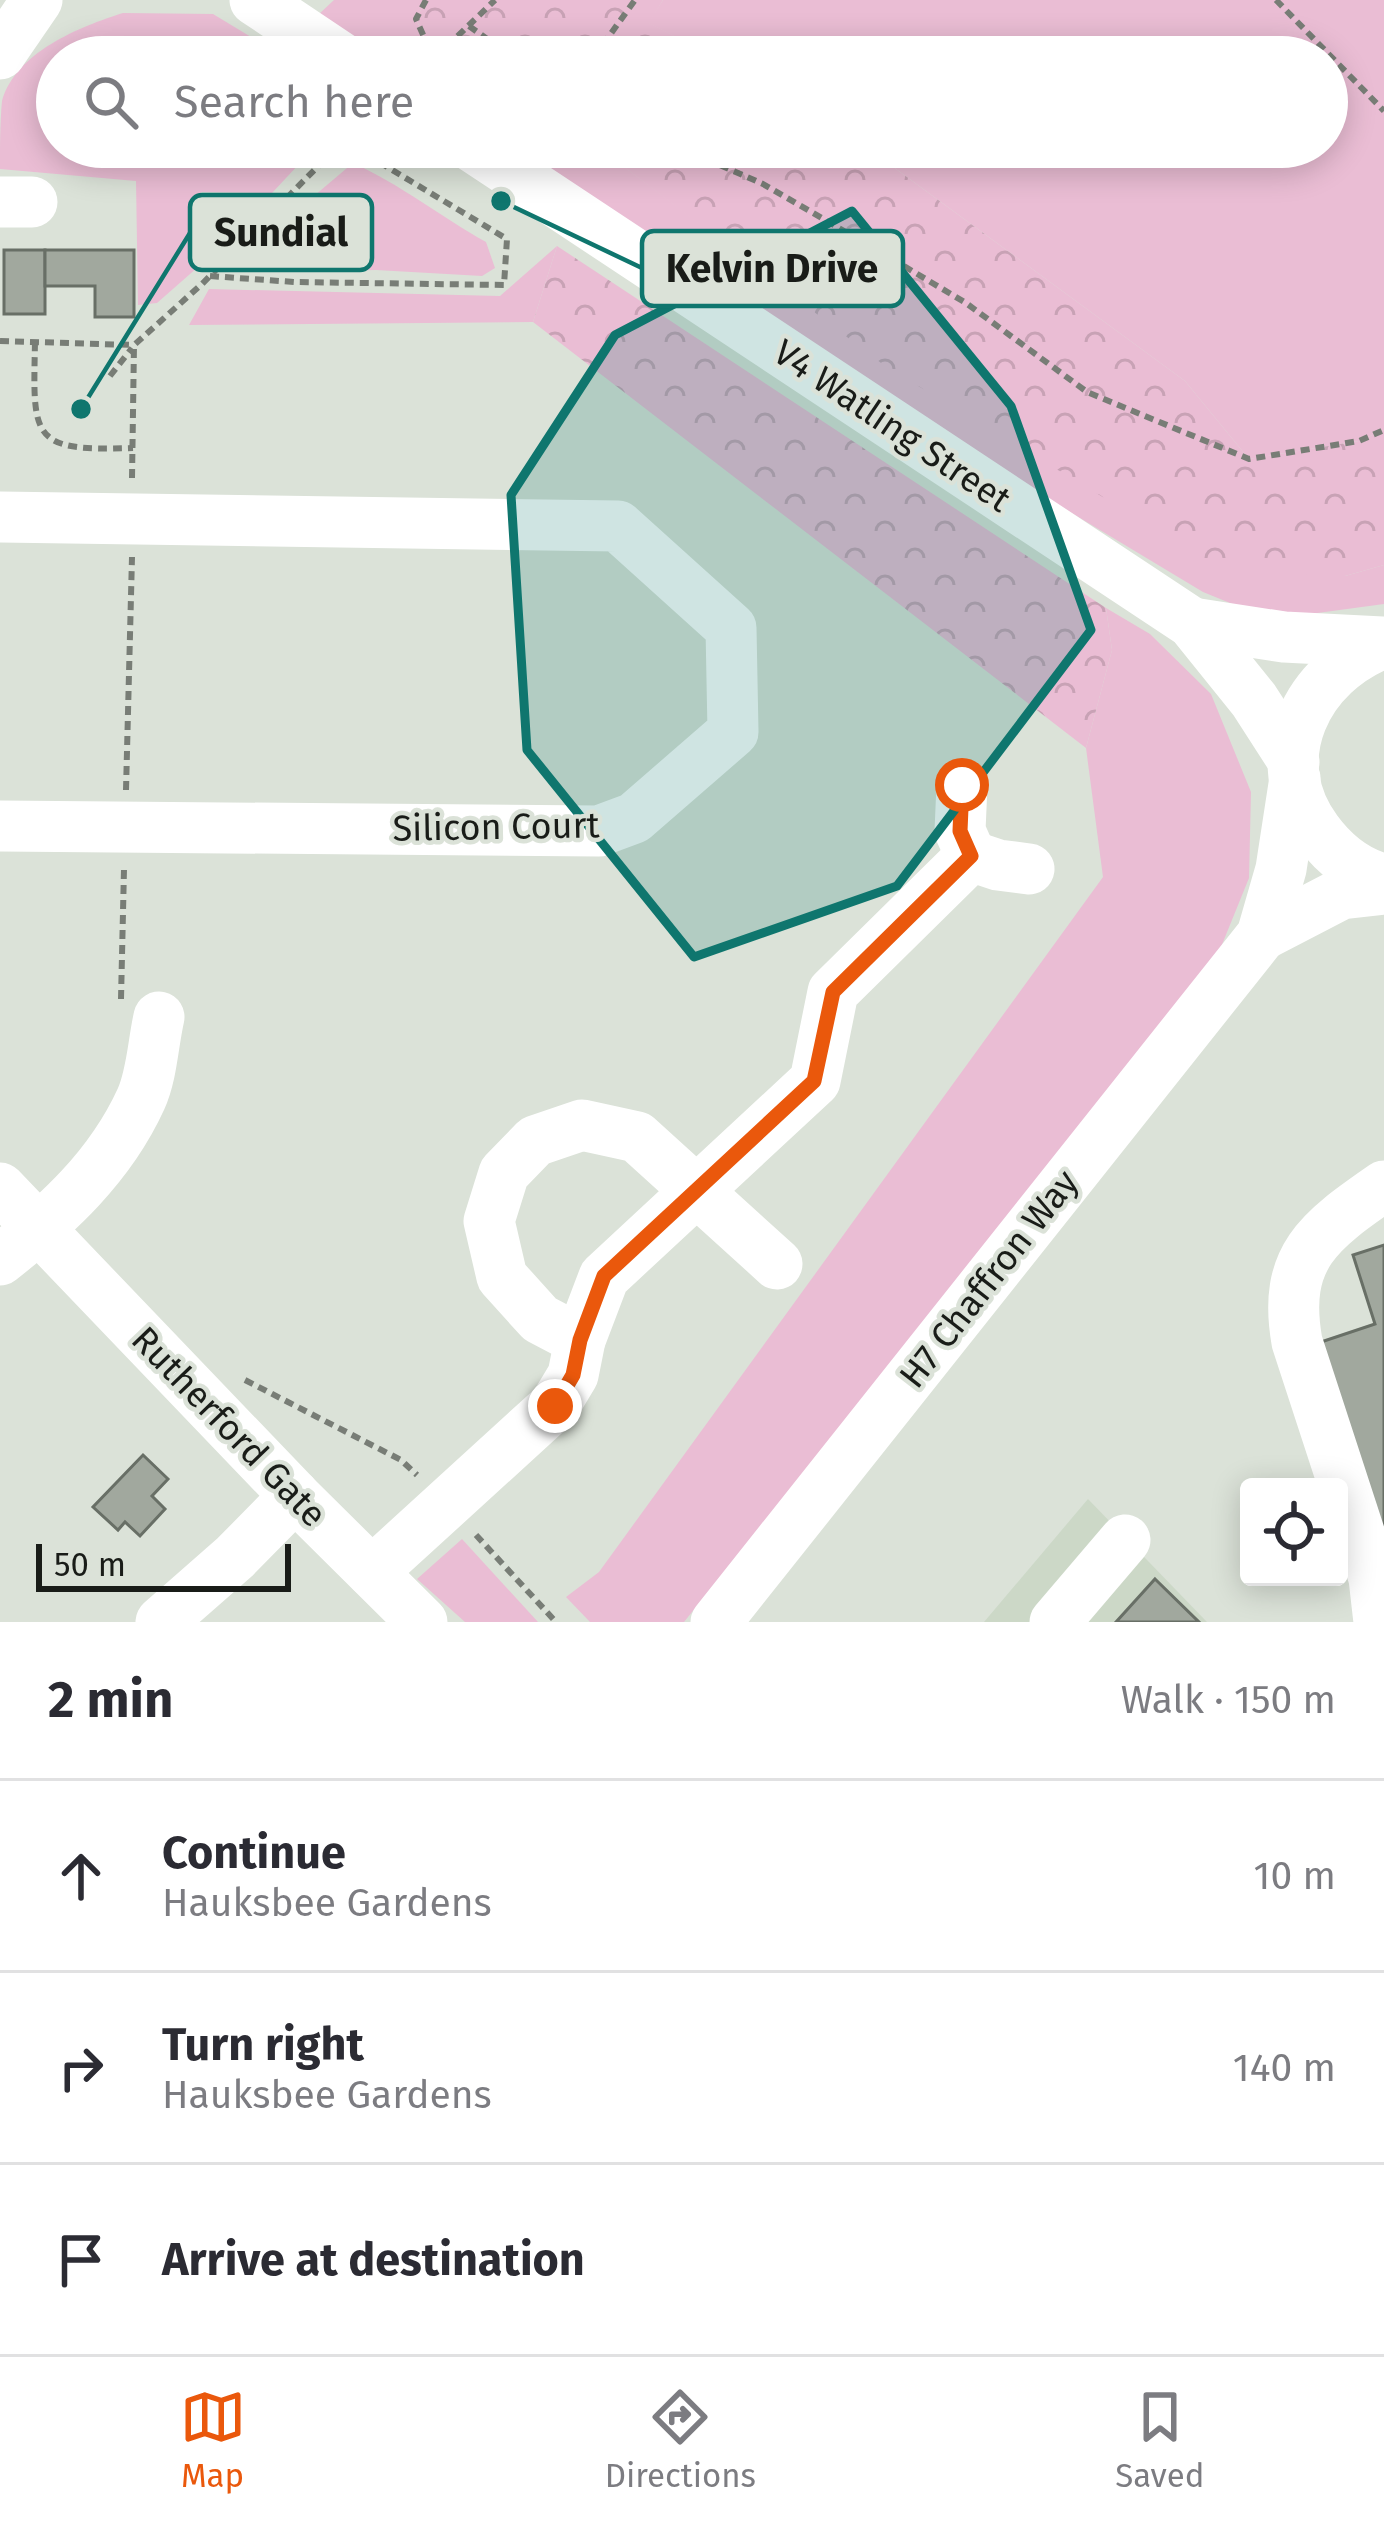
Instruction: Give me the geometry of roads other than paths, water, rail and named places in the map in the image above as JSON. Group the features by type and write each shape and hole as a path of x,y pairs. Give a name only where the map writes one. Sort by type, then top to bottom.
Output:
{"street":[{"path":"0,54 33,6 79,0"},
{"path":"255,0 325,29"},
{"name":"V4 Watling Street","path":"505,168 1192,623 1254,700 1294,770 1307,818 1333,852 1368,875 1384,879"},
{"name":"Silicon Court","path":"0,517 618,526 731,628 733,732 634,818 599,831 0,826"},
{"name":"V4 Watling Street","path":"1192,623 1284,637 1384,643"},
{"name":"H7 Chaffron Way","path":"716,1622 1262,935 1281,868 1305,710 1337,667 1384,643"},
{"path":"962,785 960,831 971,856 1029,868"},
{"path":"372,1572 555,1406 573,1375 580,1340 604,1276 814,1081 833,992 971,856"},
{"name":"H7 Chaffron Way","path":"1262,935 1341,894 1384,889"},
{"path":"19,1245 69,1202 106,1158 142,1096 140,1011"},
{"path":"580,1340 539,1319 502,1277 489,1221 504,1173 535,1141 582,1125 638,1137 777,1264"},
{"path":"1379,1592 1297,1342 1291,1306 1294,1282 1308,1252 1339,1218 1384,1186"},
{"name":"Rutherford Gate","path":"0,1188 19,1245 295,1496 422,1622"},
{"path":"161,1622 295,1496"},
{"path":"1055,1622 1125,1540"}],"place":[{"name":"Kelvin Drive","path":"501,201"},
{"name":"Sundial","path":"81,409"}]}
